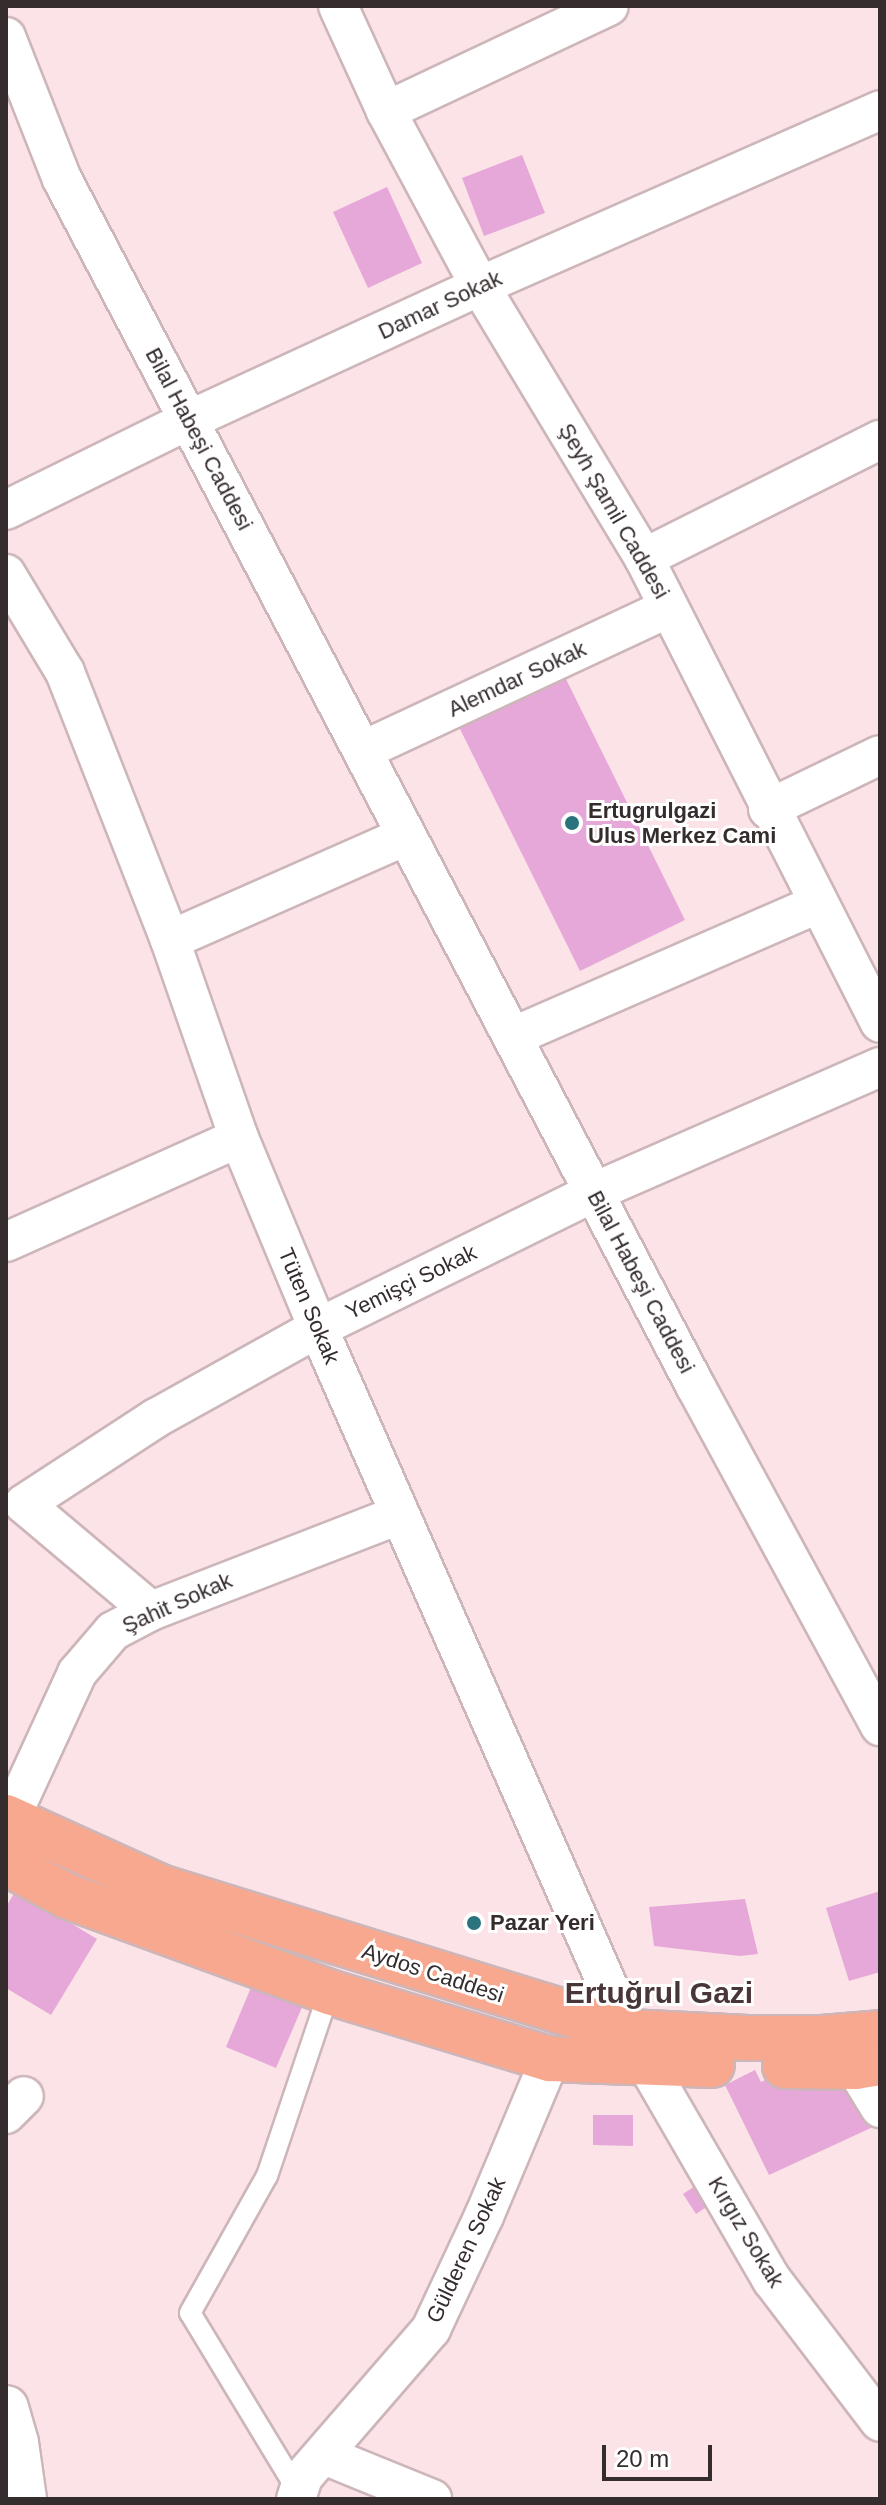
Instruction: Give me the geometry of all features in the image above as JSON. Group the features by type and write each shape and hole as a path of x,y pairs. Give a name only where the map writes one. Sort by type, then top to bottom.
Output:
{"main road":[{"name":"Aydos Caddesi","path":"8,1818 160,1887 638,2048 868,2065"},
{"name":"Aydos Caddesi","path":"6,1863 67,1896 329,1992 550,2059 748,2038 822,2038 880,2033"}],"street":[{"name":"Şeyh Şamil Caddesi","path":"338,6 386,111 480,286 644,558 768,809 880,1023"},
{"path":"386,111 609,6"},
{"name":"Bilal Habeşi Caddesi","path":"6,37 62,179 594,1192 880,1726"},
{"name":"Damar Sokak","path":"6,510 189,420 480,286 880,110"},
{"path":"644,558 880,440"},
{"name":"Tüten Sokak","path":"6,574 65,672 170,940 239,1138 318,1328 638,2048"},
{"name":"Alemdar Sokak","path":"364,750 669,608"},
{"path":"768,809 880,755"},
{"path":"170,940 406,836"},
{"path":"514,1036 818,904"},
{"name":"Yemişçi Sokak","path":"151,1611 15,1495 318,1328 594,1192 880,1067"},
{"path":"6,1242 239,1138"},
{"name":"Şahit Sokak","path":"8,1818 77,1673 113,1631 151,1611 399,1515"},
{"name":"Kırgız Sokak","path":"638,2048 772,2280 880,2422"},
{"name":"Gülderen Sokak","path":"298,2495 303,2477 431,2329 484,2216 550,2059"},
{"path":"868,2065 880,2108"},
{"path":"6,2408 16,2443 24,2499"},
{"path":"324,2455 432,2499"}],"lane":[{"path":"298,2495 190,2313 267,2176 329,1992"}],"building":[{"path":"522,155 545,213 484,236 462,178"},
{"path":"387,187 422,263 368,288 333,212"},
{"name":"Ertugrulgazi Ulus Merkez Cami","path":"564,675 685,920 580,971 459,727"},
{"path":"16,1890 97,1939 51,2015 6,1988 6,1907"},
{"path":"880,1891 880,1972 849,1981 826,1908"},
{"path":"745,1899 758,1954 740,1956 654,1946 649,1907"},
{"path":"252,1985 303,2005 276,2068 226,2047"},
{"path":"788,2069 846,2073 873,2127 769,2175 725,2085 755,2070 761,2082"},
{"path":"593,2115 633,2115 633,2146 593,2145"},
{"path":"698,2184 711,2204 696,2214 683,2194"}],"place":[{"name":"Ertugrulgazi Ulus Merkez Cami","path":"572,823"},
{"name":"Pazar Yeri","path":"474,1923"}],"district":[{"name":"Ertuğrul Gazi","path":"659,1993"}]}
